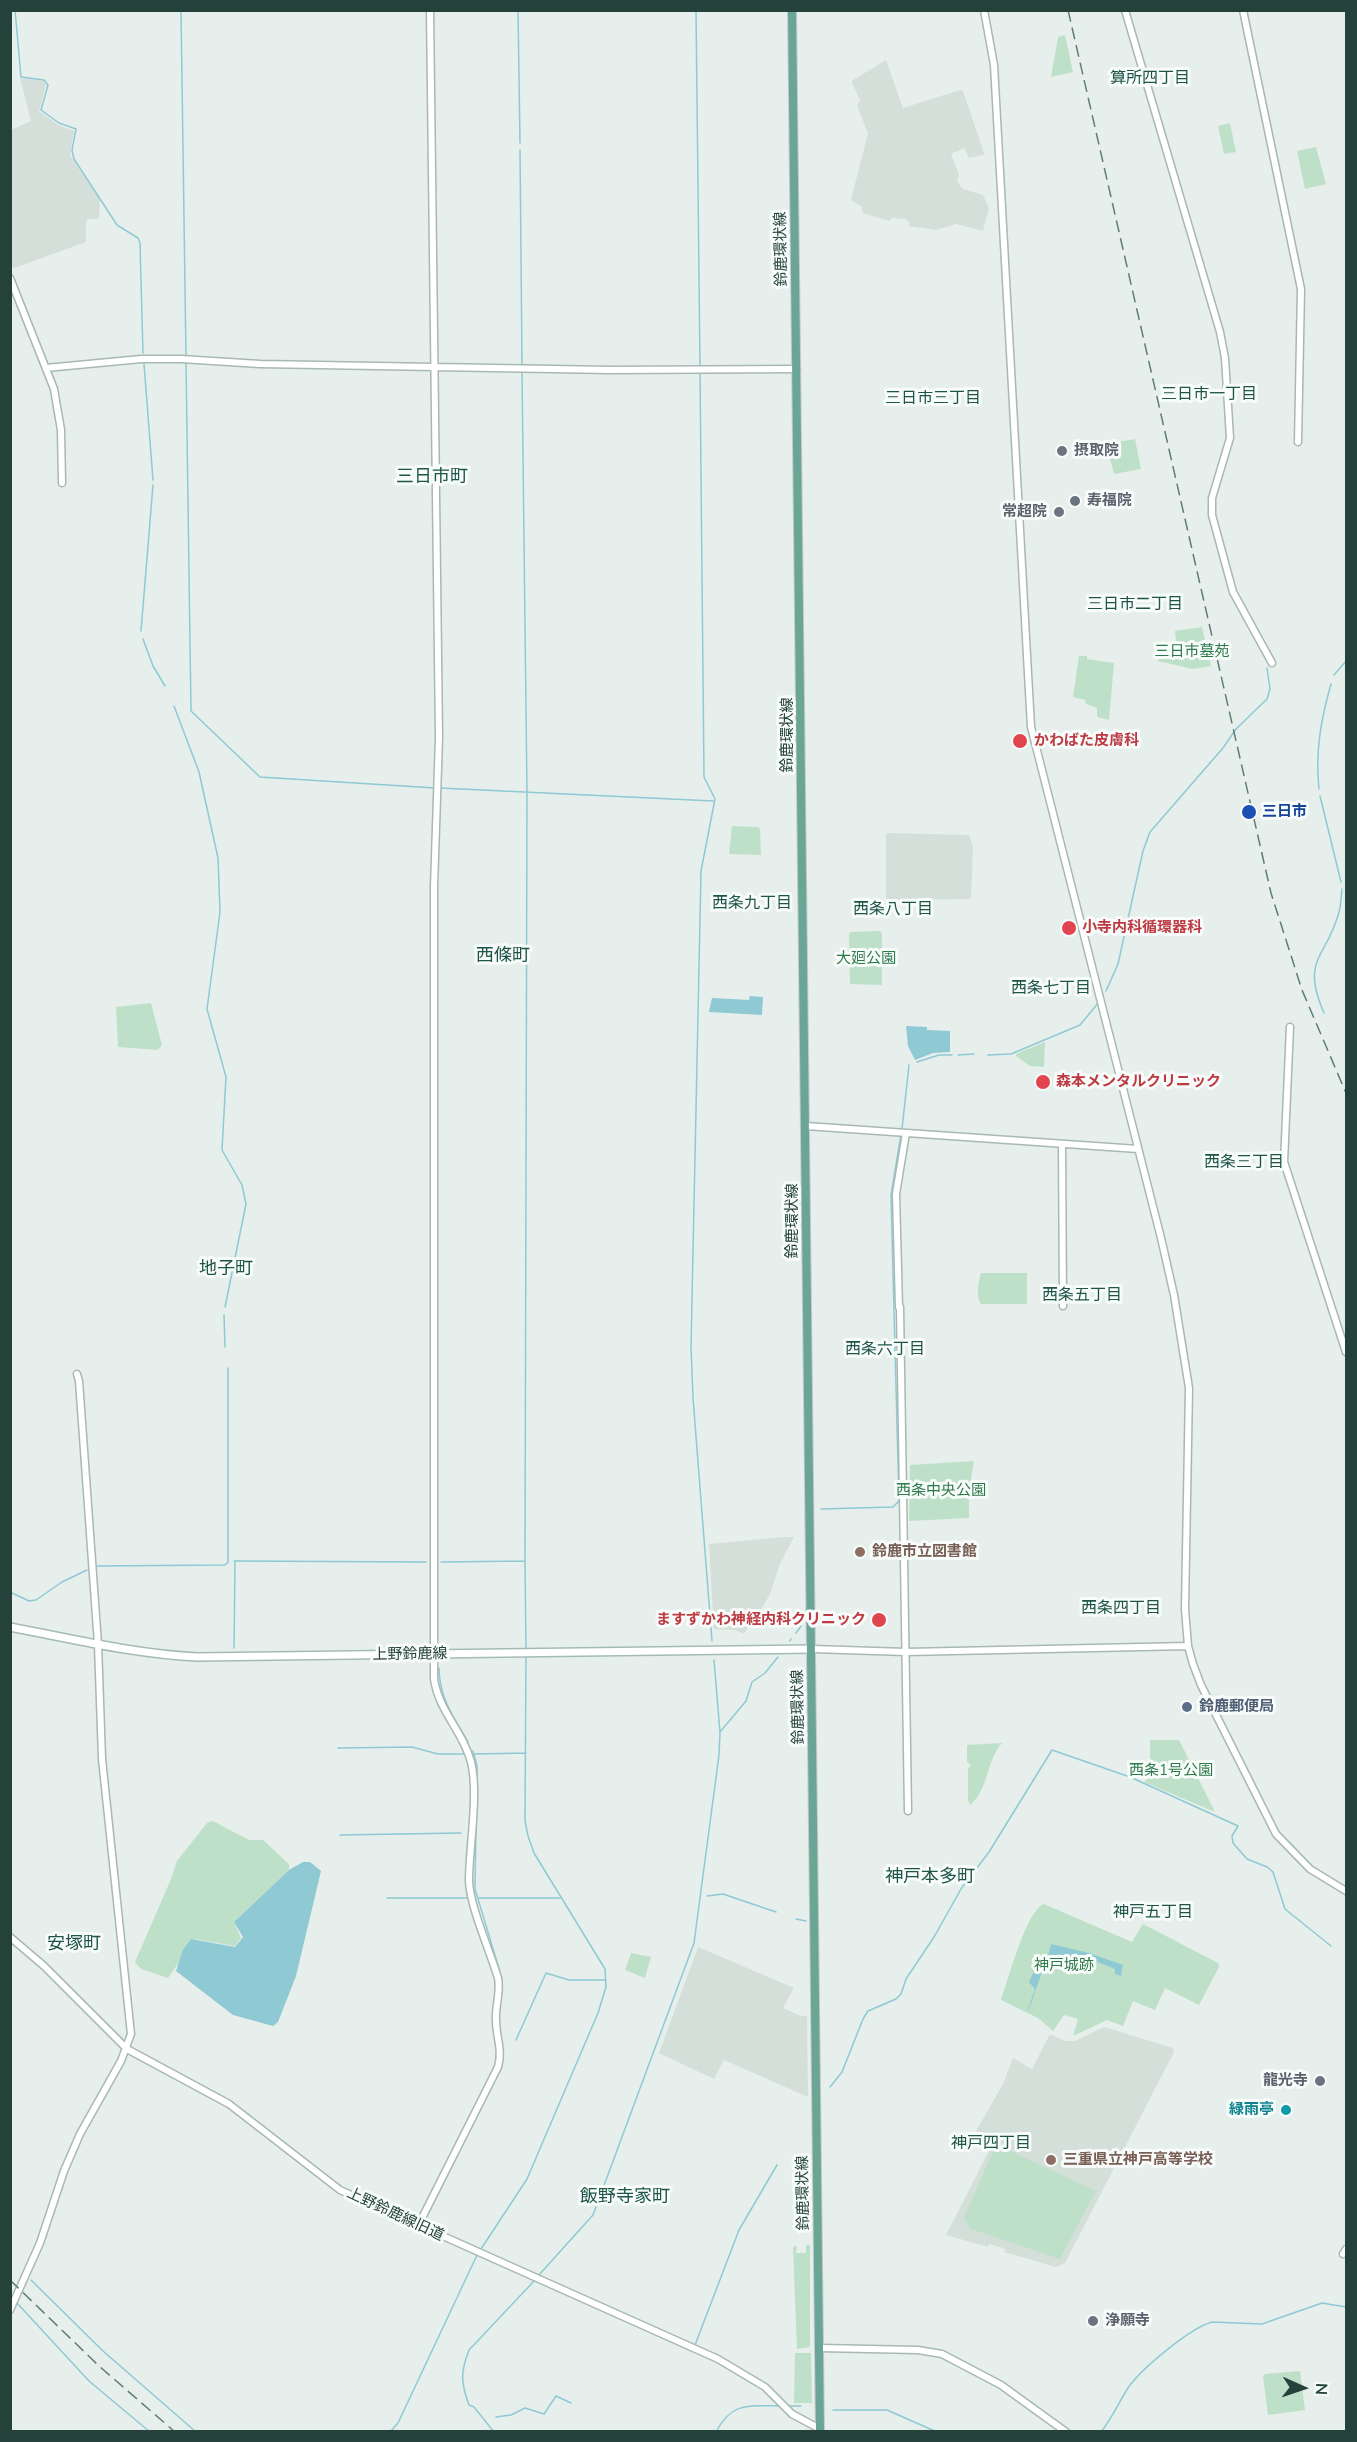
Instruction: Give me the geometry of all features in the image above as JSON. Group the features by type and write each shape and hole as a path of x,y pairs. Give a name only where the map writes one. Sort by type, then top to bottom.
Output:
{"main road":[{"name":"鈴鹿環状線","path":"792,10 820,2430"},
{"name":"上野鈴鹿線","path":"10,1627 168,1656 198,1657 812,1649"}],"street":[{"path":"418,2226 498,2067 501,2054 495,2019 500,1991 498,1978 469,1884 473,1782 471,1763 464,1743 438,1700 434,1679 434,887 438,785 430,10"},
{"path":"984,10 994,65 1031,727 1174,1295 1188,1374 1185,1609 1188,1646 1201,1685 1276,1834 1310,1869 1347,1891"},
{"path":"1125,10 1224,352 1230,438 1212,498 1212,515 1216,535 1233,592 1272,663"},
{"path":"1243,10 1301,289 1298,442"},
{"path":"10,278 54,389 60,422 62,483"},
{"path":"46,368 141,359 185,359 260,364 434,367 797,369"},
{"path":"1290,1027 1284,1162 1347,1353"},
{"path":"806,1126 1138,1149"},
{"path":"906,1133 896,1194 908,1811"},
{"path":"1062,1145 1063,1306"},
{"path":"10,2310 40,2243 64,2171 80,2134 127,2049 131,2034 131,2016 119,1935 102,1759 98,1644 77,1374"},
{"path":"812,1649 906,1652 1188,1646"},
{"name":"上野鈴鹿線旧道","path":"10,1936 53,1974 127,2049 229,2104 340,2190 731,2365 765,2387 789,2410 820,2430"},
{"path":"820,2348 918,2350 942,2354 1002,2385 1066,2432"}],"shaded area":[{"path":"886,60 903,108 963,91 984,153 969,158 964,148 951,154 959,175 957,182 963,189 983,195 989,208 983,231 956,224 936,230 909,226 909,222 905,219 892,218 889,221 863,213 861,206 851,200 868,133 857,106 860,100 852,83 853,80"},
{"path":"20,78 44,81 46,85 39,111 58,125 74,131 70,155 100,200 99,219 86,221 86,242 14,268 10,264 11,130 31,121"},
{"path":"888,833 969,835 973,847 971,899 889,900 886,898 886,835"},
{"path":"794,1537 780,1564 770,1594 752,1626 748,1627 744,1634 735,1630 714,1629 709,1544"},
{"path":"698,1947 794,1988 783,2008 801,2016 807,2016 808,2097 724,2060 714,2079 659,2053"},
{"name":"三重県立神戸高等学校","path":"1104,2027 1173,2048 1174,2052 1065,2263 1056,2267 1004,2252 1005,2249 989,2244 988,2247 946,2235 994,2141 976,2131 1003,2084 1013,2058 1032,2069 1050,2034 1065,2041 1075,2041"}],"green space":[{"path":"1065,35 1073,72 1051,77 1058,37"},
{"path":"1230,123 1236,152 1224,154 1218,126"},
{"path":"1316,147 1326,184 1305,189 1297,151"},
{"path":"1135,439 1141,469 1114,474 1106,444"},
{"name":"三日市墓苑","path":"1202,627 1211,666 1193,669 1158,661 1163,649 1177,650 1175,631"},
{"path":"1079,656 1114,663 1109,720 1097,717 1097,708 1086,704 1085,700 1073,697"},
{"path":"732,826 760,829 761,855 729,854"},
{"name":"大廻公園","path":"880,931 882,934 882,985 850,984 849,934"},
{"path":"151,1003 162,1045 158,1050 118,1047 116,1007"},
{"path":"1045,1042 1044,1067 1030,1066 1016,1056 1016,1054"},
{"path":"981,1273 1027,1273 1027,1304 981,1304 978,1290"},
{"name":"西条中央公園","path":"974,1461 969,1491 969,1518 909,1521 910,1465"},
{"name":"西条1号公園","path":"1150,1740 1179,1740 1215,1812 1144,1782 1150,1777"},
{"path":"1002,1743 993,1758 981,1791 970,1805 968,1769 971,1765 967,1762 967,1745"},
{"path":"213,1821 249,1840 263,1840 289,1864 289,1870 234,1922 241,1938 235,1946 195,1939 168,1978 141,1969 135,1962 177,1861 207,1823"},
{"name":"神戸城跡","path":"1044,1904 1132,1942 1143,1924 1218,1963 1219,1967 1199,2005 1165,1988 1155,2010 1133,2001 1123,2026 1107,2020 1073,2036 1078,2019 1064,2015 1053,2031 1038,2018 1001,2000 1024,1932 1037,1909"},
{"path":"631,1953 651,1957 645,1978 625,1970"},
{"path":"996,2144 1096,2191 1060,2259 971,2229 964,2218"},
{"path":"806,2245 810,2245 810,2347 797,2349 793,2247 797,2246 796,2253 806,2253"},
{"path":"795,2353 811,2353 812,2403 794,2403"},
{"path":"1300,2371 1305,2410 1268,2415 1263,2377 1265,2374"}],"water":[{"path":"750,996 763,997 762,1015 709,1012 712,998 749,1000"},
{"path":"906,1026 950,1031 950,1052 933,1053 915,1060 908,1046"},
{"path":"303,1862 310,1862 321,1871 296,1976 278,2022 273,2026 233,2015 176,1971 183,1950 191,1939 235,1947 243,1937 234,1922 289,1870"},
{"path":"1051,1944 1089,1953 1123,1965 1121,1976 1115,1974 1115,1969 1093,1960 1073,1955 1071,1958 1057,1955 1047,1963 1027,2012 1035,1989 1029,1982 1033,1973 1040,1968 1048,1956"}],"waterway":[{"path":"15,10 21,77 44,80 48,85 41,110 59,123 76,129 72,150 74,159 117,225 138,238 140,243 143,353"},
{"path":"181,10 186,358"},
{"path":"518,10 520,143"},
{"path":"696,10 700,367"},
{"path":"520,150 522,364"},
{"path":"186,363 191,711 260,777 435,788"},
{"path":"144,364 153,480"},
{"path":"700,371 704,777 715,799 701,871 691,1347 712,1641"},
{"path":"522,373 527,792 525,1561"},
{"path":"141,631 153,485"},
{"path":"143,639 153,666 165,686"},
{"path":"1334,675 1346,661"},
{"path":"1106,991 1118,964 1143,851 1150,832 1223,748 1236,729 1267,699 1270,689 1267,668"},
{"path":"1319,789 1320,736 1331,684"},
{"path":"174,706 199,772 218,858 220,912 207,1009 226,1077 222,1150 242,1185 246,1204 225,1307"},
{"path":"440,788 713,801"},
{"path":"1320,796 1341,882"},
{"path":"1324,1013 1317,995 1315,969 1334,927 1340,909 1342,889"},
{"path":"988,1055 1011,1054 1080,1025 1099,1002"},
{"path":"958,1055 974,1054"},
{"path":"917,1062 939,1055 952,1055"},
{"path":"902,1129 909,1065"},
{"path":"821,1509 893,1507 899,1501 891,1195 901,1134"},
{"path":"224,1315 225,1347"},
{"path":"228,1368 228,1561"},
{"path":"234,1561 426,1562"},
{"path":"441,1562 525,1561 526,1649"},
{"path":"97,1566 225,1565 228,1562"},
{"path":"234,1648 235,1562"},
{"path":"10,1592 29,1601 36,1600 62,1582 87,1570"},
{"path":"796,1633 801,1626"},
{"path":"481,2249 527,2179 598,2013 606,1987 605,1969 534,1853 528,1836 525,1821 526,1654"},
{"path":"720,1732 746,1701 752,1682 765,1673 778,1657"},
{"path":"538,2276 593,2215 694,1943 719,1755 720,1733 714,1660"},
{"path":"439,1668 444,1698 468,1742"},
{"path":"338,1748 412,1747 438,1754 464,1754"},
{"path":"830,2087 842,2072 868,2011 896,1999 901,1994 906,1979 934,1937 961,1889 989,1852 1052,1750 1130,1777 1238,1826 1232,1836 1233,1843 1247,1859 1273,1872 1285,1909 1331,1946"},
{"path":"473,1751 477,1766 477,1798"},
{"path":"474,1754 526,1753"},
{"path":"476,1824 475,1889 500,1972"},
{"path":"340,1835 461,1833"},
{"path":"707,1896 723,1894 776,1912"},
{"path":"387,1898 468,1898"},
{"path":"478,1898 560,1898"},
{"path":"796,1919 806,1921"},
{"path":"516,2040 546,1973 569,1980 606,1980"},
{"path":"695,2345 739,2230 777,2165"},
{"path":"390,2432 398,2423 478,2253"},
{"path":"31,2280 103,2351 196,2432"},
{"path":"494,2432 474,2407 469,2405 463,2384 464,2365 469,2350 535,2280"},
{"path":"17,2303 89,2381 150,2432"},
{"path":"1101,2432 1134,2380 1191,2332 1212,2322 1262,2324 1322,2303 1346,2307"},
{"path":"496,2417 511,2415 525,2408 544,2414 556,2396 571,2403"},
{"path":"716,2432 728,2415 742,2407 780,2406"},
{"path":"787,2406 801,2406"},
{"path":"833,2410 887,2410 937,2432"}],"railway":[{"path":"1068,10 1271,893 1302,990 1346,1093"},
{"path":"10,2280 99,2366 175,2432"}],"place":[{"name":"摂取院","path":"1062,451"},
{"name":"寿福院","path":"1075,501"},
{"name":"常超院","path":"1059,512"},
{"name":"かわばた皮膚科","path":"1020,741"},
{"name":"三日市","path":"1249,812"},
{"name":"小寺内科循環器科","path":"1069,928"},
{"name":"森本メンタルクリニック","path":"1043,1082"},
{"name":"鈴鹿市立図書館","path":"860,1552"},
{"name":"ますずかわ神経内科クリニック","path":"879,1620"},
{"name":"鈴鹿郵便局","path":"1187,1707"},
{"name":"龍光寺","path":"1320,2081"},
{"name":"緑雨亭","path":"1286,2110"},
{"name":"三重県立神戸高等学校","path":"1051,2160"},
{"name":"浄願寺","path":"1093,2321"}],"district":[{"name":"算所四丁目","path":"1150,79"},
{"name":"三日市一丁目","path":"1209,395"},
{"name":"三日市三丁目","path":"933,399"},
{"name":"三日市町","path":"432,478"},
{"name":"三日市二丁目","path":"1135,605"},
{"name":"西条九丁目","path":"752,904"},
{"name":"西条八丁目","path":"893,910"},
{"name":"西條町","path":"503,957"},
{"name":"西条七丁目","path":"1051,989"},
{"name":"西条三丁目","path":"1244,1163"},
{"name":"地子町","path":"226,1270"},
{"name":"西条五丁目","path":"1082,1296"},
{"name":"西条六丁目","path":"885,1350"},
{"name":"西条四丁目","path":"1121,1609"},
{"name":"神戸本多町","path":"930,1878"},
{"name":"神戸五丁目","path":"1153,1913"},
{"name":"安塚町","path":"74,1945"},
{"name":"神戸四丁目","path":"991,2144"},
{"name":"飯野寺家町","path":"625,2198"}]}
